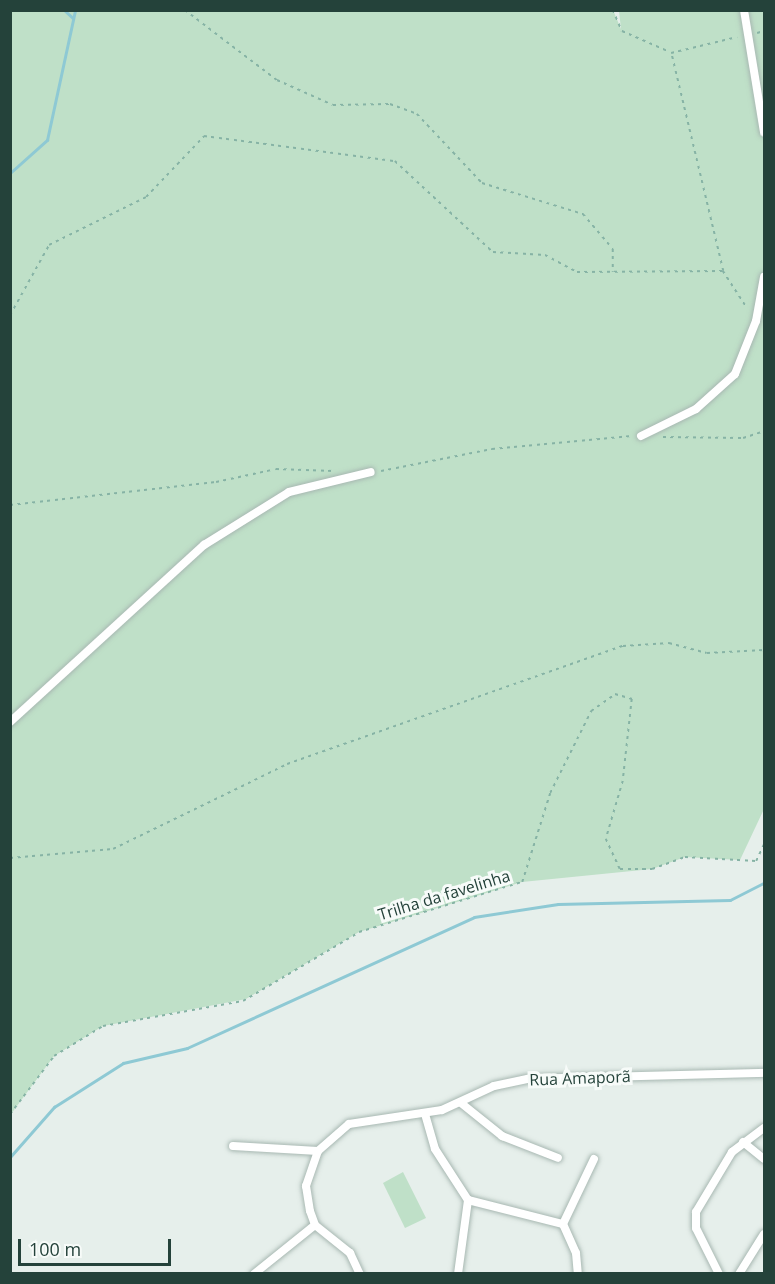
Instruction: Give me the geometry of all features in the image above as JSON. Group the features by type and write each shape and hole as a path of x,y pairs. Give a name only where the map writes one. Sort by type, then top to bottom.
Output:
{"street":[{"path":"744,10 746,35 765,132"},
{"path":"641,436 696,409 735,374 756,321 765,277"},
{"path":"10,722 204,545 289,492 371,472"},
{"name":"Rua Amaporã","path":"318,1151 349,1124 425,1114 461,1103 494,1086 528,1079 765,1072"},
{"path":"461,1103 502,1136 558,1158"},
{"path":"425,1114 435,1149 468,1200 458,1274"},
{"path":"719,1274 696,1228 696,1212 719,1170 743,1142 765,1128"},
{"path":"743,1142 765,1160"},
{"path":"233,1146 318,1151 306,1186 315,1225 350,1253 360,1274"},
{"path":"578,1274 576,1253 563,1224 594,1159"},
{"path":"468,1200 563,1224"},
{"path":"254,1274 315,1225"},
{"path":"739,1274 765,1234"}],"path":[{"path":"185,10 277,80 333,105 390,104 417,114 482,183 582,214 613,249 613,272"},
{"path":"613,10 622,32 671,53 765,31"},
{"path":"671,53 723,271 756,321"},
{"path":"10,315 49,245 146,197 204,136 395,161 493,252 545,255 577,272 723,271"},
{"path":"371,472 492,449 641,436 725,438 765,431"},
{"path":"10,505 216,482 276,469 336,471"},
{"path":"10,858 113,849 287,764 623,646 669,643 707,653 765,650"},
{"name":"Trilha da favelinha","path":"10,1114 54,1056 103,1026 243,1001 359,932 522,882 550,793 591,711 615,694 632,699 623,781 606,839 620,869 652,869 685,857 756,861 765,844"}],"green space":[{"path":"613,10 621,29 619,11 764,11 764,809 740,860 685,857 652,869 522,882 359,932 246,999 103,1026 54,1056 11,1114 11,11"},
{"path":"403,1172 426,1218 405,1228 383,1183"}],"waterway":[{"path":"64,10 73,18"},
{"path":"10,173 47,140 75,10"},
{"path":"10,1157 54,1107 123,1063 187,1048 474,917 558,904 730,900 764,883"}]}
